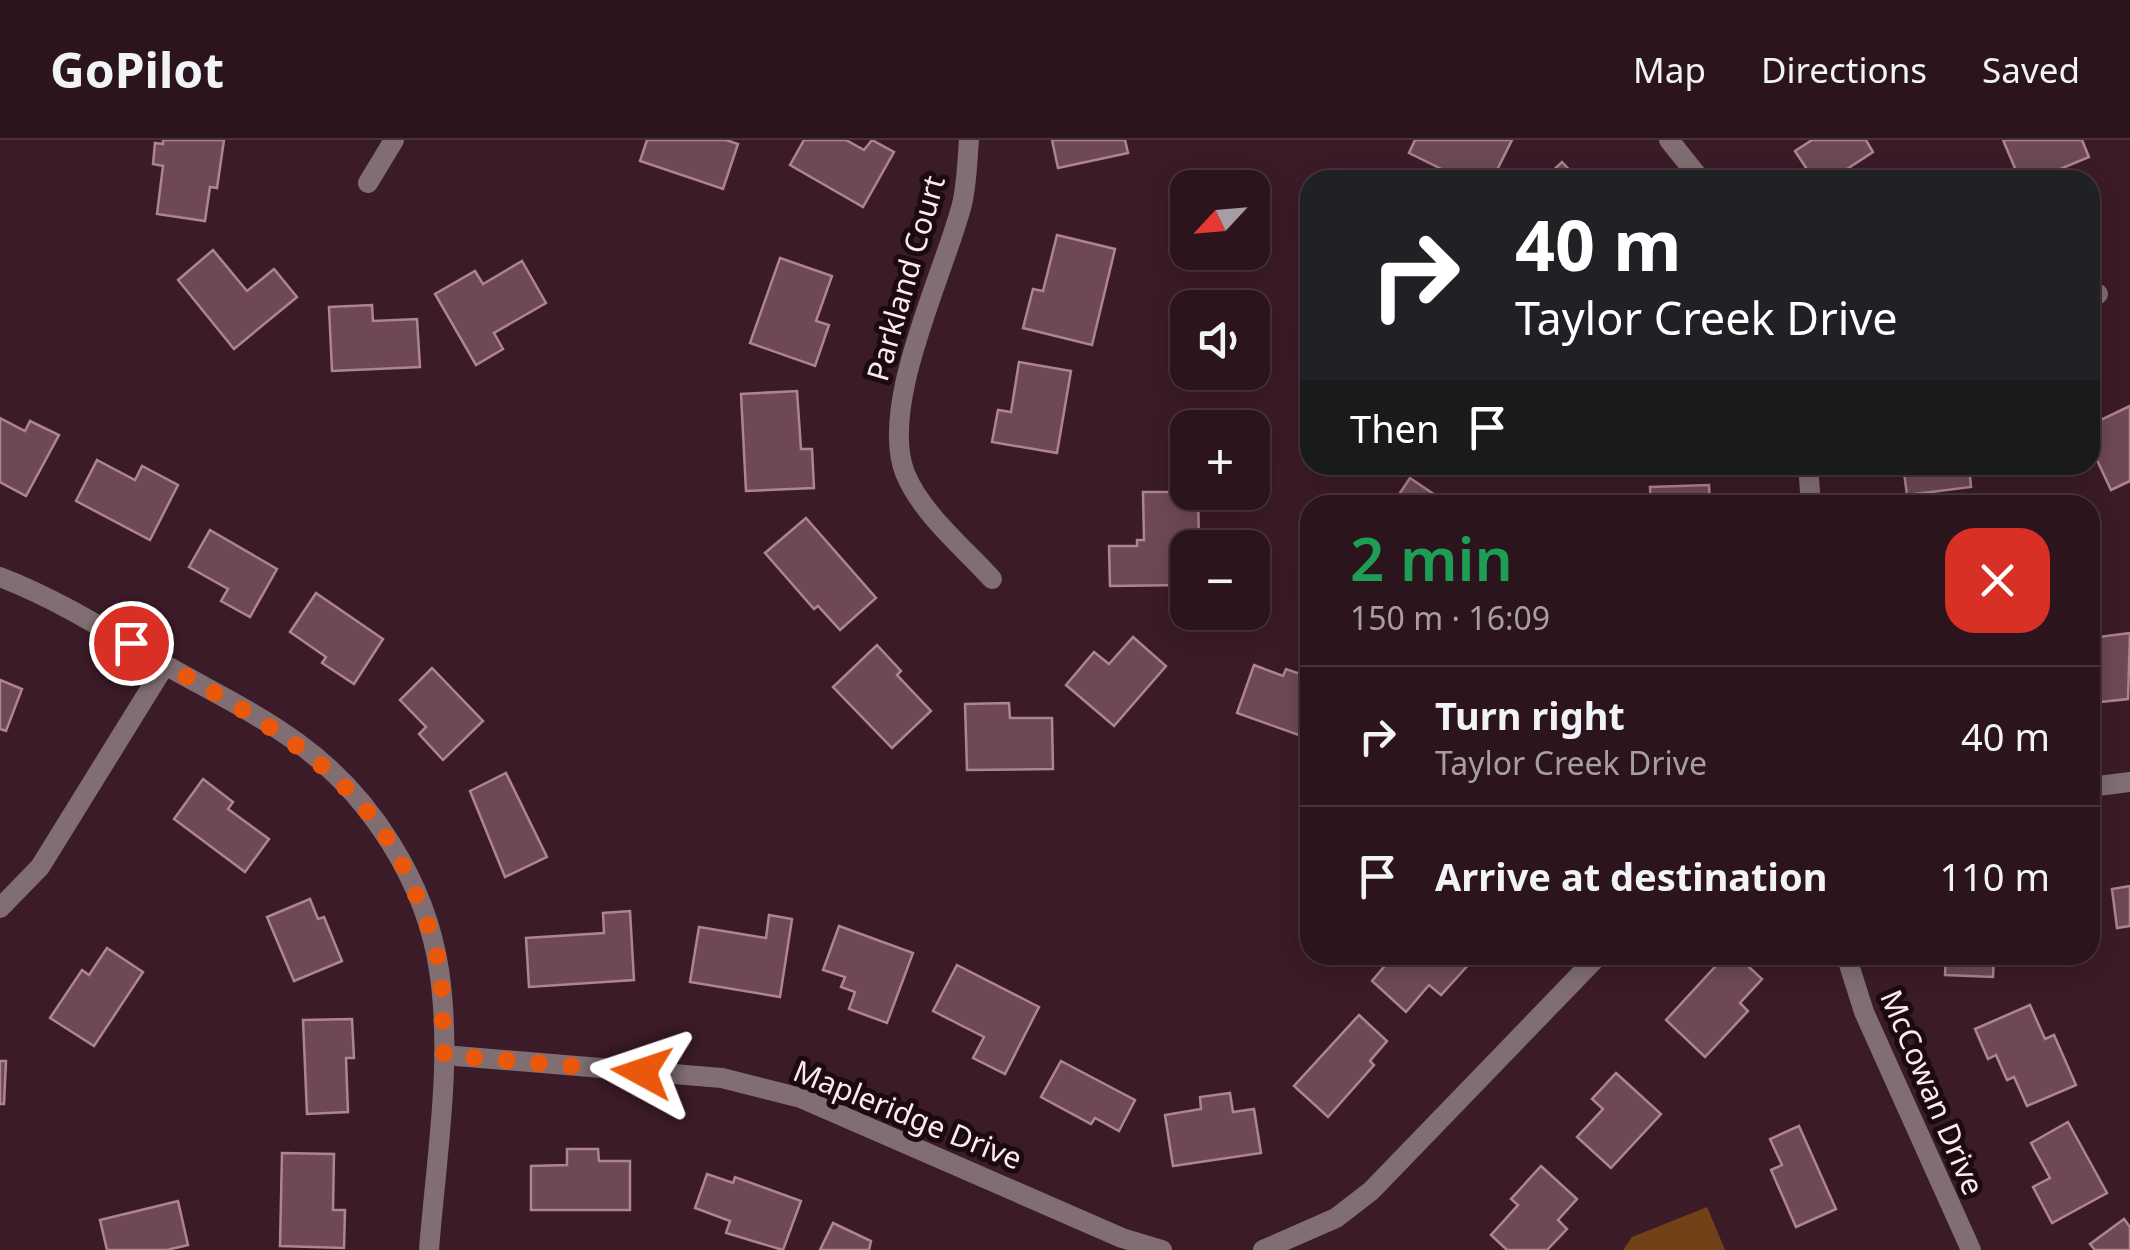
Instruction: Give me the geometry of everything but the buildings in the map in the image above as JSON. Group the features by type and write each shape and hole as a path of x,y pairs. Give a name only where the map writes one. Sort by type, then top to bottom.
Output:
{"street":[{"path":"368,183 394,140"},
{"name":"Parkland Court","path":"969,140 963,203 910,363 898,416 906,474 919,497 992,579"},
{"path":"1670,140 1693,170"},
{"path":"0,577 84,615 299,744 364,805 402,860 429,926 440,970 444,1055 429,1250"},
{"path":"0,908 40,868 165,665"},
{"path":"2100,786 2130,782"},
{"path":"1263,1250 1336,1218 1371,1191 1589,965"},
{"name":"McCowan Drive","path":"1849,965 1864,1012 1971,1250"},
{"name":"Mapleridge Drive","path":"444,1055 722,1078 800,1098 1122,1238 1162,1250"}],"shaded area":[{"path":"1707,1207 1725,1250 1623,1250 1632,1237"}],"route":[{"path":"131,643 299,744 364,805 402,860 429,926 440,970 444,1055 642,1072"}]}
